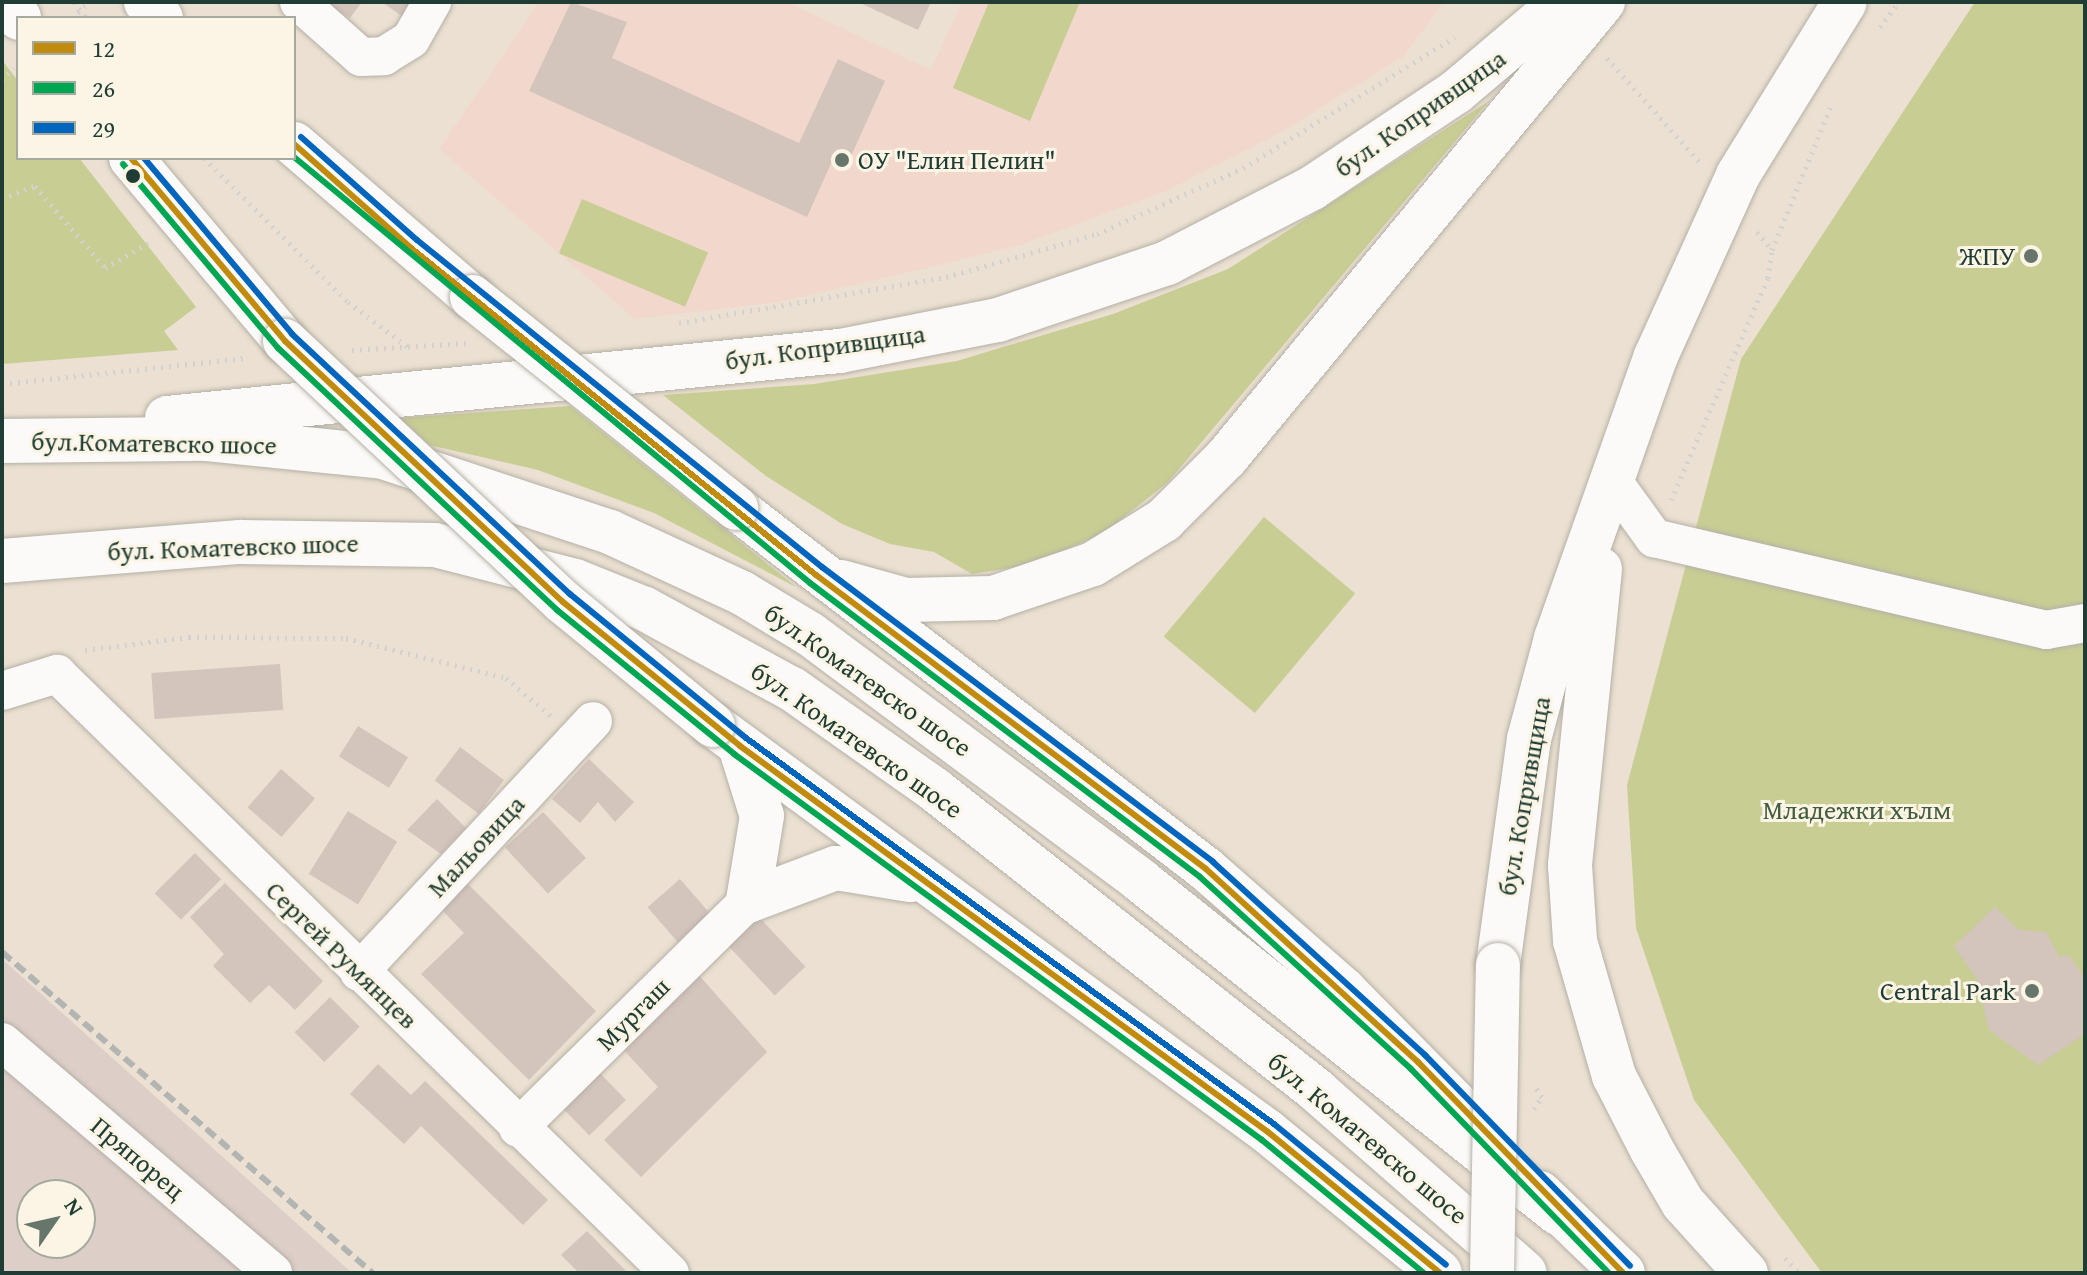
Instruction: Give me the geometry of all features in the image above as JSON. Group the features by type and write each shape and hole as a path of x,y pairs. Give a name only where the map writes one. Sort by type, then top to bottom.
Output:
{"main road":[{"name":"бул. Копривщица","path":"2,440 283,401 840,351 998,320 1167,263 1312,188 1456,92 1562,2"},
{"path":"816,575 906,600 993,598 1093,564 1164,520 1226,458 1603,2"},
{"name":"бул. Копривщица","path":"1492,1273 1498,965 1529,739 1612,480 1697,258 1738,175 1845,2"},
{"path":"296,146 472,297 816,575 1267,921 1418,1062 1558,1213 1623,1273"},
{"path":"132,160 270,349 563,602 727,735 1268,1132 1440,1273"},
{"name":"бул.Коматевско шосе","path":"2,440 207,439 383,457 610,532 742,593 810,634 1141,881 1558,1213"},
{"path":"1612,480 1580,740 1570,865 1575,941 1614,1076 1652,1150 1683,1203 1762,1262"},
{"name":"бул. Коматевско шосе","path":"2,561 240,542 435,545 575,581 645,609 792,689 935,790 1317,1091 1525,1273"},
{"path":"727,735 762,816 748,901 849,867 933,887"}],"street":[{"path":"299,2 361,57 384,56 411,39 432,2"},
{"path":"1612,480 1654,538 2046,630 2085,623"},
{"name":"Сергей Румянцев","path":"2,691 57,674 518,1128 670,1273"},
{"name":"Мальовица","path":"359,972 585,729"},
{"name":"Мургаш","path":"518,1128 748,901"},
{"name":"Пряпорец","path":"2,1042 273,1273"}],"path":[{"path":"74,2 86,16"},
{"path":"76,16 90,2"},
{"path":"1871,40 1899,2"},
{"path":"662,326 864,294 1097,234 1243,168 1459,34"},
{"path":"1603,54 1704,167"},
{"path":"2,80 14,68"},
{"path":"1654,538 1768,278 1772,250 1838,91"},
{"path":"206,160 348,302 408,347"},
{"path":"2,199 35,186 105,268 153,241"},
{"path":"1757,232 1772,250"},
{"path":"342,351 472,342"},
{"path":"2,384 270,349"},
{"path":"69,653 189,637 346,638 506,678 585,729"},
{"path":"1762,1262 1799,1273"}],"shaded area":[{"name":"ОУ \"Елин Пелин\"","path":"539,2 787,2 931,70 962,2 1444,2 1404,56 1280,133 1166,191 1023,244 923,269 778,302 635,319 439,149"},
{"path":"2,959 352,1273 2,1273"}],"green space":[{"path":"989,2 1080,2 1030,121 953,88"},
{"name":"Младежки хълм","path":"1975,2 2085,2 2085,1273 1822,1273 1694,1100 1636,928 1627,785 1741,359"},
{"path":"2,60 16,78 16,160 81,160 196,307 164,331 178,350 2,364"},
{"path":"1489,101 1168,482 1105,532 1035,564 972,574 934,552 890,544 842,524 766,476 663,395 814,384 957,361 1113,314 1228,269"},
{"path":"582,199 708,253 685,307 559,253"},
{"path":"570,406 796,587 654,513 538,470 429,445 399,418"},
{"path":"1264,517 1355,593 1255,713 1164,637"}],"building":[{"path":"322,2 362,2 350,18"},
{"path":"382,2 422,2 410,22"},
{"path":"571,2 627,22 612,58 799,143 838,59 885,81 847,165 833,159 807,217 529,91"},
{"path":"858,2 931,2 918,30"},
{"path":"280,664 283,710 155,719 151,673"},
{"path":"358,726 408,757 389,788 339,757"},
{"path":"460,747 504,780 479,814 435,781"},
{"path":"589,759 634,802 615,822 598,802 580,823 552,799"},
{"path":"281,769 315,799 282,837 248,807"},
{"path":"437,799 466,828 441,854 407,830"},
{"path":"348,811 397,842 358,904 309,874"},
{"path":"543,812 586,858 548,894 505,847"},
{"path":"195,853 221,879 181,919 155,893"},
{"path":"680,879 710,914 678,942 648,907"},
{"path":"466,882 596,1011 529,1080 421,974 464,933 439,907"},
{"path":"225,883 323,981 295,1010 269,985 250,1003 213,966 224,954 190,917"},
{"name":"Central Park","path":"1995,907 2019,930 2046,932 2059,957 2069,955 2085,979 2085,1034 2038,1065 1989,1030 1977,979 1954,946"},
{"path":"759,917 805,967 775,995 728,946"},
{"path":"697,973 767,1052 641,1177 604,1140 658,1087 620,1046"},
{"path":"330,997 360,1027 324,1062 295,1032"},
{"path":"378,1064 411,1095 425,1081 548,1200 523,1225 421,1126 404,1144 350,1094"},
{"path":"594,1067 626,1100 589,1136 557,1102"},
{"path":"587,1231 628,1273 579,1273 561,1255"}],"railway":[{"path":"2,952 372,1273"}],"transit line":[{"name":"29","path":"301,137 417,240 822,567 1213,862 1425,1055 1630,1266"},
{"name":"12","path":"296,146 411,248 816,575 1206,869 1418,1062 1623,1273"},
{"name":"26","path":"296,159 810,583 1200,877 1411,1069 1609,1273"},
{"name":"12","path":"133,160 285,341 563,602 740,746 1268,1132 1440,1273"},
{"name":"29","path":"146,160 292,334 570,594 746,738 1274,1124 1446,1265"},
{"name":"26","path":"123,164 278,348 557,610 734,754 1262,1140 1424,1273"}],"place":[{"name":"ОУ \"Елин Пелин\"","path":"842,160"},
{"name":"ЖПУ","path":"2031,256"},
{"name":"Central Park","path":"2032,991"}]}
